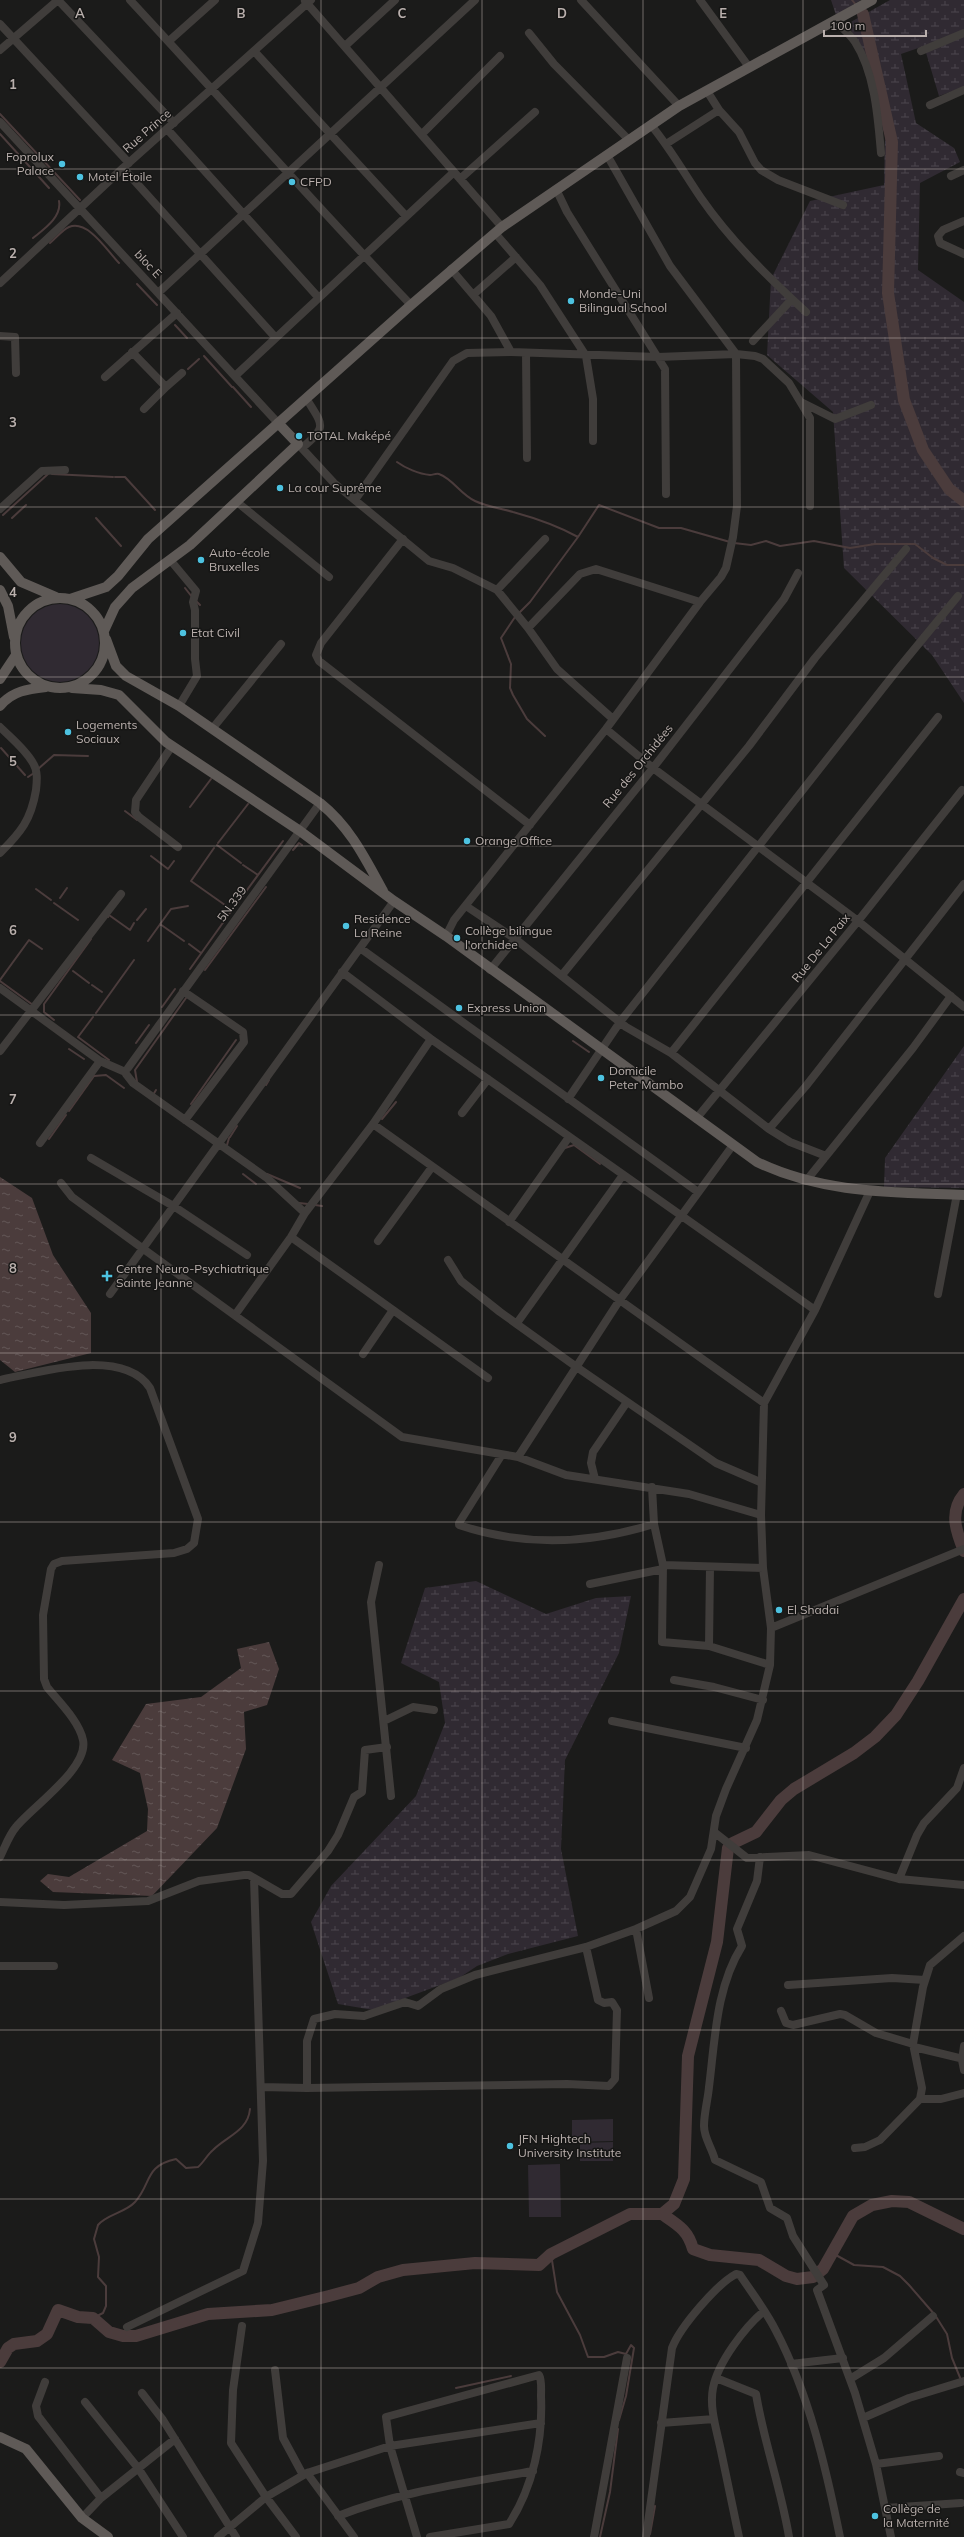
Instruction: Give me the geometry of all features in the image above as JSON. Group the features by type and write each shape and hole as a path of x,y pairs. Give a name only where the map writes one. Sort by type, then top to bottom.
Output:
{"main road":[{"path":"70,599 106,587 118,576 148,539 451,269 498,230 679,106 872,0"},
{"path":"72,688 86,681 97,670 104,655 105,635 122,598 132,588 171,560 300,446 278,423"},
{"path":"0,557 21,582 58,598 80,602 92,610 105,635 120,672 179,706 320,803 351,834 385,895"},
{"path":"0,590 8,606 15,640 16,655 28,675 46,687"},
{"path":"15,640 19,625 26,614 35,606 58,598"},
{"path":"0,679 16,655"},
{"path":"0,706 15,693 26,689 46,687 101,690 119,695 146,723 172,746 300,831 385,895 446,936 490,970 757,1162 806,1181 870,1191 960,1194"},
{"path":"0,2437 26,2449 82,2518 108,2537"}],"street":[{"path":"0,50 58,0 170,126 242,213 318,297"},
{"path":"169,41 215,0"},
{"path":"345,46 395,0"},
{"path":"158,293 286,172 331,133 476,0"},
{"path":"581,0 679,106"},
{"path":"700,0 749,68"},
{"path":"132,1 213,89 286,172 411,305"},
{"path":"308,1 460,179 516,257 543,290 586,356 593,398 593,441"},
{"name":"Rue Prince","path":"0,283 80,207 213,89 308,1"},
{"path":"836,21 854,41 866,66 877,114 881,153"},
{"path":"0,24 126,165 198,254 275,336"},
{"path":"529,33 554,64 629,140"},
{"path":"921,51 964,33"},
{"path":"254,51 406,216"},
{"path":"422,134 500,56"},
{"path":"930,105 964,90"},
{"path":"707,91 719,110 739,132 755,163 761,170 778,180 843,205"},
{"path":"666,144 719,110"},
{"path":"460,179 536,112"},
{"name":"bloc E","path":"0,122 278,423"},
{"path":"651,125 666,144 701,198 767,275 806,312"},
{"path":"446,936 466,906 606,729 700,602 721,578 726,568 733,537 737,506 736,354 670,266 607,155"},
{"path":"951,176 964,170"},
{"path":"235,376 275,336 454,172"},
{"path":"556,189 567,212 658,357 666,375 666,494"},
{"path":"964,222 943,230 938,236 940,243 964,254"},
{"path":"474,294 516,257"},
{"path":"451,269 474,294 491,316 511,352"},
{"path":"753,341 792,299"},
{"path":"105,378 132,352 177,313"},
{"path":"0,336 15,337 16,373"},
{"path":"132,352 166,387"},
{"path":"355,500 453,361 466,353 511,352 586,356 658,357 736,354 755,356 766,362 789,384 803,404 810,418 810,506"},
{"path":"526,353 527,458"},
{"path":"144,409 182,373"},
{"path":"306,398 320,421 321,427 317,435 300,446 325,474 429,561 453,568 497,590 528,628 563,676 613,719"},
{"path":"803,404 836,419 871,405"},
{"path":"0,510 42,471 64,470"},
{"path":"237,502 329,577"},
{"path":"403,539 321,643 316,655 319,661 530,825"},
{"path":"497,590 545,540"},
{"path":"562,975 749,746 815,658 906,549"},
{"path":"171,560 196,591 192,602 195,610 195,659 197,676 179,706"},
{"path":"528,628 580,574 596,569 700,602"},
{"name":"Rue des Orchidées","path":"490,970 514,938 653,768 784,599 798,573"},
{"path":"568,1099 620,1022 898,669 958,596"},
{"path":"212,729 281,644"},
{"path":"671,1053 938,717"},
{"path":"0,727 28,755 34,765 37,775 34,804 28,820 19,834 0,853"},
{"path":"606,729 701,805 760,846 806,884 858,921 964,1007"},
{"path":"172,746 136,800 135,807 139,817 178,847"},
{"name":"Rue De La Paix","path":"696,1119 858,921 962,790"},
{"name":"5N.339","path":"126,1071 320,803"},
{"path":"769,1128 806,1086 964,884"},
{"path":"0,1051 121,894"},
{"path":"110,1294 175,1207 394,901"},
{"path":"466,906 514,938 620,1022 671,1053 769,1128 790,1142 826,1156"},
{"path":"360,948 698,1192"},
{"path":"342,972 431,1039 623,1176 815,1310"},
{"path":"0,988 100,1060 126,1071 133,1083 270,1181 305,1213"},
{"path":"183,991 243,1032 245,1037 244,1042 185,1120"},
{"path":"806,1181 913,1048 951,996"},
{"path":"234,1315 291,1237 305,1213 373,1124 431,1039"},
{"path":"40,1143 100,1060"},
{"path":"462,1113 488,1079"},
{"path":"373,1124 508,1222 764,1403"},
{"path":"508,1222 569,1137"},
{"path":"518,1457 535,1427 578,1368 619,1301 733,1146"},
{"path":"91,1158 175,1207 247,1255"},
{"path":"378,1241 432,1167"},
{"path":"517,1323 623,1176"},
{"path":"61,1183 72,1197 402,1437 501,1456 518,1457 566,1475 652,1487 689,1494 761,1515"},
{"path":"307,2088 307,2041 314,2019 335,2014 364,2016 405,2002 418,2006 441,1988 475,1975 586,1947 636,1929 676,1911 684,1905 705,1866 714,1832 716,1816 726,1789 746,1748 763,1700 770,1665 771,1628 763,1568 760,1482 764,1403 815,1310 870,1191"},
{"path":"938,1294 960,1194"},
{"path":"291,1237 488,1378"},
{"path":"448,1260 461,1281 500,1312 578,1368 716,1463 760,1482"},
{"path":"363,1354 393,1310"},
{"path":"0,1380 82,1366 112,1367 138,1374 150,1388 198,1519 198,1530 194,1543 187,1549 174,1553 62,1561 54,1564 51,1569 44,1615 44,1678 47,1687 80,1731 83,1750 80,1759 58,1786 14,1829 0,1857"},
{"path":"595,1479 591,1463 593,1452 627,1402"},
{"path":"501,1456 458,1522 459,1526 505,1538 547,1541 604,1537 654,1524"},
{"path":"652,1487 654,1524 663,1567 662,1642 708,1646 770,1665"},
{"path":"771,1628 964,1549"},
{"path":"378,1565 371,1602 391,1796"},
{"path":"590,1584 663,1567 710,1566 763,1568"},
{"path":"708,1646 710,1566"},
{"path":"674,1680 714,1687 763,1700"},
{"path":"384,1721 413,1707 434,1710"},
{"path":"612,1720 746,1748"},
{"path":"0,1902 64,1906 148,1901 199,1881 244,1875 254,1878 282,1894 291,1894 328,1851 338,1836 354,1797 362,1792 365,1750 387,1747"},
{"path":"899,1879 924,1824 960,1789 964,1768"},
{"path":"714,1832 747,1858 809,1855 899,1879 964,1884"},
{"path":"760,1857 757,1881 737,1929 742,1946 733,1959 721,1996 718,2022 712,2046 704,2126 715,2160 761,2182 770,2208 787,2218 793,2236 824,2285 817,2290 843,2358 863,2418 876,2464 891,2537"},
{"path":"127,2327 243,2271 258,2223 263,2161 254,1878"},
{"path":"636,1929 649,1998"},
{"path":"855,2148 873,2145 880,2140 920,2099 922,2088 913,2046 925,1980 934,1960 964,1936"},
{"path":"261,2087 307,2088 567,2084 609,2086 615,2080 617,2010 612,2002 604,2003 598,2000 586,1947"},
{"path":"0,1966 54,1966"},
{"path":"788,1986 892,1978 925,1980"},
{"path":"781,2012 786,2023 793,2025 840,2014 845,2015 876,2032 913,2046 963,2060"},
{"path":"964,2046 964,2070"},
{"path":"920,2099 942,2099 964,2093"},
{"path":"646,2537 672,2348 676,2337 690,2318 736,2274 740,2275 764,2311 791,2364 823,2459 840,2537"},
{"path":"739,2537 714,2419 712,2396 716,2378 747,2326 764,2311"},
{"path":"850,2379 884,2358 933,2316"},
{"path":"242,2326 234,2384 230,2437 243,2464 296,2537"},
{"path":"594,2537 627,2358"},
{"path":"791,2364 843,2358"},
{"path":"275,2370 283,2438 305,2474 354,2537"},
{"path":"417,2537 406,2494 390,2446 387,2416 535,2375 540,2377 541,2423 533,2471 521,2506 509,2524 430,2537"},
{"path":"716,2378 756,2394 762,2426 779,2484 789,2537"},
{"path":"863,2418 909,2398 964,2381"},
{"path":"45,2382 36,2406 38,2416 101,2498"},
{"path":"142,2393 175,2439 228,2528 236,2537"},
{"path":"85,2402 138,2468 183,2537"},
{"path":"661,2424 714,2419"},
{"path":"218,2537 266,2497 305,2474 390,2446 541,2423"},
{"path":"82,2518 101,2498 175,2439"},
{"path":"876,2464 939,2456"},
{"path":"338,2516 372,2503 406,2494 533,2471"},
{"path":"886,2508 961,2504"}],"green space":[{"path":"831,0 861,0 836,15"},
{"path":"890,0 964,0 964,87 939,96 924,46 901,54 916,123 954,148 960,162 920,183 918,270 964,302 964,703 932,655 844,568 833,412 767,355 771,279 810,201 884,185 885,135 849,23"},
{"path":"60,604 75,607 87,616 96,628 99,643 96,658 87,670 75,679 60,682 45,679 33,670 24,658 21,643 24,628 33,616 45,607"},
{"path":"964,1046 964,1188 884,1187 885,1158"},
{"path":"476,1581 546,1614 596,1598 631,1596 619,1653 565,1760 561,1849 578,1936 508,1954 477,1966 459,1978 373,2010 338,2004 311,1922 331,1886 416,1796 445,1723 439,1682 401,1663 425,1588"},
{"path":"613,2119 613,2141 572,2142 572,2120"},
{"path":"613,2142 613,2161 580,2161 580,2143"},
{"path":"560,2164 561,2217 529,2217 528,2165"}],"water":[{"path":"0,1177 32,1198 53,1255 91,1313 91,1353 15,1372 0,1360"},
{"path":"269,1642 279,1669 267,1705 244,1712 246,1749 217,1828 152,1896 53,1892 40,1881 48,1874 69,1877 147,1831 148,1809 140,1773 112,1760 146,1704 201,1697 241,1668 237,1649"}],"waterway":[{"path":"852,0 856,5"},
{"path":"863,14 892,142 888,293 904,400 923,450 949,489 964,501"},
{"path":"0,114 80,200"},
{"path":"0,134 49,188"},
{"path":"33,238 47,227 55,217 58,212 59,201"},
{"path":"50,243 66,228 76,226 83,228 97,238 119,263"},
{"path":"137,284 157,305"},
{"path":"175,325 187,338"},
{"path":"204,356 232,387"},
{"path":"188,369 199,359"},
{"path":"233,387 251,407"},
{"path":"397,462 417,472 444,476 465,495 475,501 521,514 562,529 578,537 599,505 659,528 681,528 730,542"},
{"path":"3,515 48,474"},
{"path":"52,474 113,477"},
{"path":"115,477 125,477 155,510"},
{"path":"12,518 26,505"},
{"path":"96,518 121,546"},
{"path":"518,614 530,602 578,537"},
{"path":"734,543 751,545 766,541 780,546 814,541 850,548 875,544 915,544 933,558 947,565 964,565"},
{"path":"185,588 192,597"},
{"path":"195,600 200,605"},
{"path":"515,617 501,638 511,664 510,688 527,719 545,736"},
{"path":"1,748 25,775"},
{"path":"38,769 54,755 88,756"},
{"path":"28,777 34,773"},
{"path":"190,807 211,779"},
{"path":"218,843 248,804"},
{"path":"125,811 137,820"},
{"path":"236,905 283,841"},
{"path":"293,850 299,843 302,845"},
{"path":"217,845 241,863"},
{"path":"190,969 232,910 191,881 214,848"},
{"path":"151,856 168,869 174,861"},
{"path":"243,865 258,875"},
{"path":"205,970 266,887"},
{"path":"60,898 67,888"},
{"path":"36,889 51,900"},
{"path":"54,903 78,920"},
{"path":"148,941 171,909 188,906"},
{"path":"137,920 146,909"},
{"path":"108,917 109,915 130,930 134,923"},
{"path":"160,924 184,941"},
{"path":"54,1020 44,1012 44,1004 91,939"},
{"path":"0,980 29,940 42,949"},
{"path":"189,944 201,953"},
{"path":"96,1013 134,960"},
{"path":"73,971 89,983"},
{"path":"0,981 33,1005"},
{"path":"92,985 102,992"},
{"path":"162,1007 175,989"},
{"path":"137,1082 135,1070 186,998"},
{"path":"93,1017 78,1037 109,1060"},
{"path":"136,1043 149,1025"},
{"path":"191,1104 236,1040"},
{"path":"573,1041 589,1052"},
{"path":"69,1049 84,1059"},
{"path":"69,1111 94,1076 106,1075 124,1088"},
{"path":"266,1085 269,1080"},
{"path":"153,1095 156,1090"},
{"path":"382,1119 396,1102"},
{"path":"49,1139 66,1115"},
{"path":"230,1137 237,1126"},
{"path":"227,1145 229,1138"},
{"path":"565,1148 574,1145 600,1164"},
{"path":"243,1174 256,1184"},
{"path":"267,1174 300,1188"},
{"path":"299,1203 308,1204"},
{"path":"315,1205 322,1206"},
{"path":"964,1494 959,1501 955,1515 955,1522 964,1551"},
{"path":"0,2362 8,2348 14,2344 37,2341 47,2334 58,2310 78,2317 93,2318 109,2332 123,2336 136,2336 208,2314 272,2310 329,2296 359,2288 378,2277 403,2270 475,2263 539,2265 551,2254 630,2214 662,2214 674,2204 684,2179 688,2056 717,1942 728,1848 733,1843 756,1832 781,1800 794,1789 854,1753 875,1737 896,1715 918,1681 964,1599"},
{"path":"93,2318 103,2313 106,2306 106,2286 98,2277 99,2257 94,2239 98,2225 106,2218 131,2206 140,2195 153,2171 158,2166 176,2159 186,2168 198,2167 213,2150 241,2128 248,2117 250,2109"},
{"path":"662,2214 682,2228 691,2242 693,2249 710,2255 759,2260 786,2276 797,2279 813,2277 823,2269 853,2216 872,2205 892,2201 909,2202 964,2229"},
{"path":"551,2254 557,2292 580,2335 588,2357 604,2357 618,2352 626,2354 631,2345 634,2348 626,2396 619,2420"},
{"path":"834,2254 854,2265 883,2267 900,2276 935,2315 947,2334 952,2358 961,2380"},
{"path":"456,2388 511,2376"},
{"path":"600,2537 610,2492 618,2429"},
{"path":"650,2534 655,2506"}],"place":[{"name":"Foprolux Palace","path":"62,164"},
{"name":"Motel Étoile","path":"80,177"},
{"name":"CFPD","path":"292,182"},
{"name":"Monde-Uni Bilingual School","path":"571,301"},
{"name":"TOTAL Maképé","path":"299,436"},
{"name":"La cour Suprême","path":"280,488"},
{"name":"Auto-école Bruxelles","path":"201,560"},
{"name":"Etat Civil","path":"183,633"},
{"name":"Logements Sociaux","path":"68,732"},
{"name":"Orange Office","path":"467,841"},
{"name":"Residence La Reine","path":"346,926"},
{"name":"Collège bilingue l'orchidee","path":"457,938"},
{"name":"Express Union","path":"459,1008"},
{"name":"Domicile Peter Mambo","path":"601,1078"},
{"name":"Centre Neuro-Psychiatrique Sainte Jeanne","path":"107,1276"},
{"name":"El Shadai","path":"779,1610"},
{"name":"JFN Hightech University Institute","path":"510,2146"},
{"name":"Collège de la Maternité","path":"875,2516"}]}
